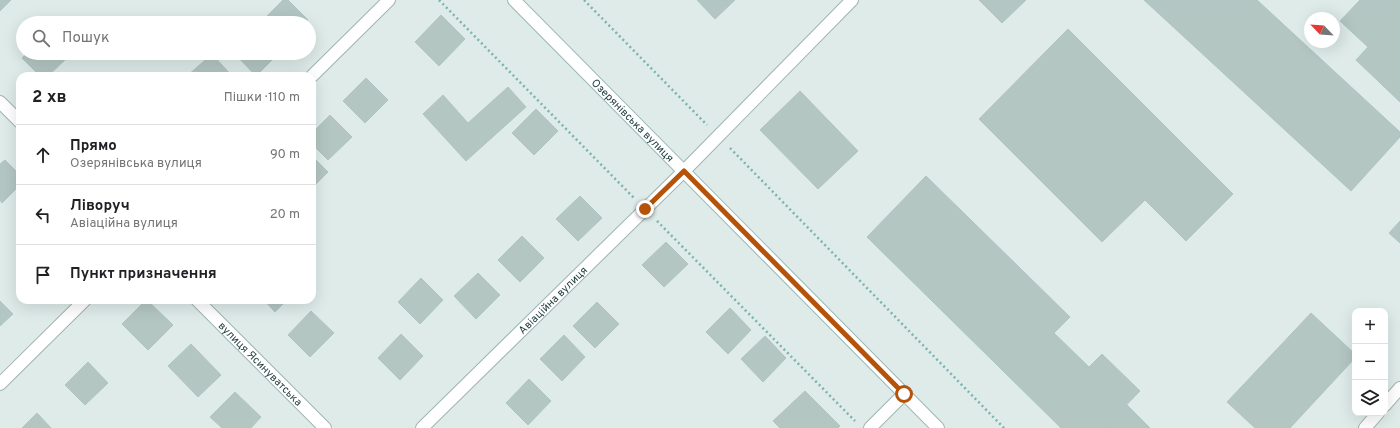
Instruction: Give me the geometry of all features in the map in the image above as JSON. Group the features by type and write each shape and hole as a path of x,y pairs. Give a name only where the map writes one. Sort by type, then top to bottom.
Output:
{"street":[{"path":"316,72 389,0"},
{"name":"Озерянівська вулиця","path":"514,0 938,428"},
{"name":"Авіаційна вулиця","path":"422,428 684,171 852,0"},
{"path":"0,102 16,118"},
{"path":"0,384 81,304"},
{"name":"вулиця Ясинуватська","path":"201,304 325,428"},
{"path":"1388,402 1400,388"},
{"path":"870,428 904,394"},
{"path":"1365,428 1375,416"}],"path":[{"path":"584,0 1004,428"}],"building":[{"path":"0,0 11,0 0,11"},
{"path":"283,0 288,0 304,16 267,16"},
{"path":"697,0 735,0 715,19"},
{"path":"979,0 1026,0 1002,23"},
{"path":"1144,0 1257,0 1304,43 1304,48 1309,48 1400,132 1400,137 1351,191"},
{"path":"1360,0 1400,0 1400,102 1356,60 1368,47 1340,21"},
{"path":"441,15 465,39 439,66 415,42"},
{"path":"1068,29 1233,194 1186,241 1145,200 1102,242 979,119"},
{"path":"24,60 65,60 52,72 36,72"},
{"path":"205,60 217,60 228,72 192,72"},
{"path":"241,60 272,60 260,72 252,72"},
{"path":"366,78 388,100 365,123 343,101"},
{"path":"508,87 526,107 466,161 423,114 443,95 468,123"},
{"path":"800,91 858,151 818,189 760,130"},
{"path":"536,109 558,131 534,155 512,133"},
{"path":"330,115 352,137 328,160 316,148 316,129"},
{"path":"5,160 16,171 16,189 2,203 0,200 0,164"},
{"path":"316,160 328,172 316,184"},
{"path":"926,176 1070,317 1054,333 1089,367 1102,354 1140,391 1104,428 1061,428 867,237"},
{"path":"580,196 602,218 578,241 556,219"},
{"path":"1400,221 1400,243 1389,233"},
{"path":"522,236 544,258 520,282 498,260"},
{"path":"666,242 688,264 664,287 642,265"},
{"path":"478,273 500,295 476,319 454,296"},
{"path":"421,278 443,300 420,324 398,302"},
{"path":"0,301 13,314 0,326"},
{"path":"597,302 619,324 595,348 573,326"},
{"path":"142,304 151,304 173,325 148,350 122,324"},
{"path":"268,304 283,304 275,312"},
{"path":"730,308 751,330 728,354 706,332"},
{"path":"311,311 334,333 310,357 288,335"},
{"path":"1311,313 1352,351 1352,361 1290,428 1255,428 1227,402"},
{"path":"401,334 423,356 400,380 378,358"},
{"path":"564,335 585,357 562,381 540,359"},
{"path":"765,336 786,358 763,382 741,359"},
{"path":"191,344 221,375 198,397 168,366"},
{"path":"88,362 108,383 85,405 65,385"},
{"path":"529,379 551,401 528,425 506,403"},
{"path":"805,391 840,426 838,428 780,428 773,421"},
{"path":"235,392 261,417 251,428 222,428 210,417"},
{"path":"1127,405 1150,428 1104,428"},
{"path":"37,413 51,428 22,428"}],"route":[{"path":"645,209 684,171 904,394"}]}
